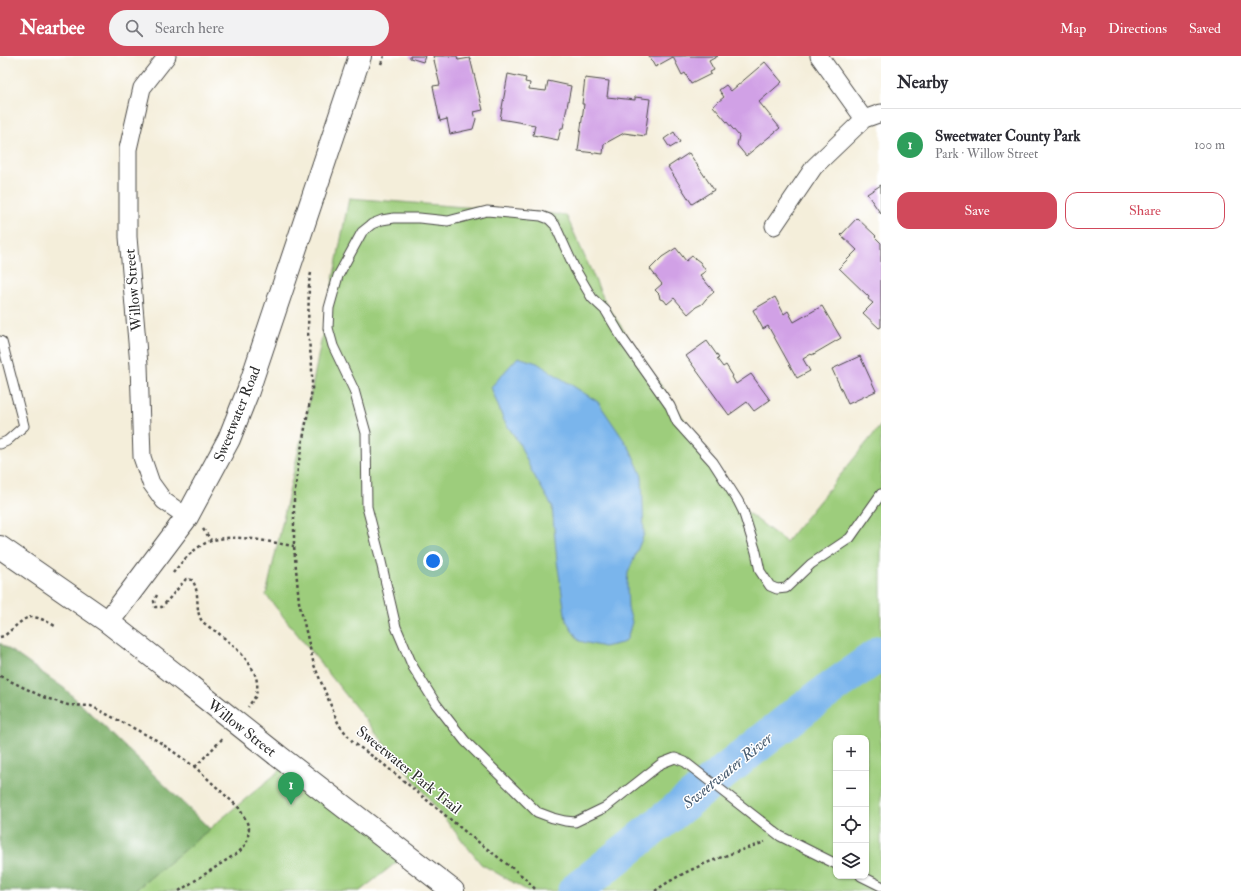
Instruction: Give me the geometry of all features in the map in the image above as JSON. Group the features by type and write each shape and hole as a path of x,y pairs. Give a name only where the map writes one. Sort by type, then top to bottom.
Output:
{"main road":[{"name":"Sweetwater Road","path":"108,622 187,517 229,439 248,392 360,56"},
{"path":"0,547 108,622"},
{"name":"Willow Street","path":"108,622 453,891"}],"street":[{"name":"Willow Street","path":"167,56 142,88 128,149 128,237 139,365 142,457 151,483 164,501 187,517"},
{"path":"819,56 864,119"},
{"path":"774,226 814,167 864,119 881,113"}],"lane":[{"path":"833,862 780,836 685,762 675,758 662,762 606,807 575,822 553,818 537,812 465,741 436,704 413,667 396,627 367,507 368,470 366,433 354,390 333,346 328,328 329,308 338,276 362,232 372,224 382,220 394,218 419,218 448,221 487,211 541,216 549,219 555,226 575,269 592,298 606,311 622,338 670,406 678,422 713,462 738,501 743,511 756,552 760,571 770,586 777,589 786,588 811,564 850,538 881,494"},
{"path":"0,341 2,342 24,426 7,441 0,444"},
{"path":"867,879 881,886"}],"path":[{"name":"Sweetwater Park Trail","path":"171,576 184,560 200,546 211,540 225,537 244,538 294,546 299,602 314,665 339,725 354,743 382,763 468,834 525,878 537,891"},
{"path":"158,593 154,601 155,607 162,606 186,579 192,580 195,585 199,614 202,621 232,645 246,659 255,674 257,684 255,696 247,709"},
{"path":"0,637 4,636 26,618 33,616 41,618 55,626"},
{"path":"0,676 43,697 68,705 91,706 158,741 195,767 239,808 249,828 246,844 239,852 180,891"},
{"path":"195,767 228,733"},
{"path":"655,891 670,880 717,858 780,836"}],"green space":[{"path":"349,198 566,215 606,304 653,374 747,512 786,542 881,425 881,891 528,891 481,864 266,595 308,408"},
{"path":"0,643 64,688 210,829 134,891 0,891"},
{"path":"289,763 407,854 360,891 134,891"}],"water":[{"path":"518,357 537,363 598,402 630,449 642,476 644,534 628,573 628,608 632,622 627,639 622,643 604,647 579,641 566,620 557,561 552,506 531,470 519,443 503,419 491,387"},
{"path":"797,721 798,727 595,891 587,891"}],"building":[{"path":"410,56 425,56 423,62 410,58"},
{"path":"433,56 457,56 458,60 470,58 483,110 474,112 476,119 473,129 450,134 447,119 440,121 433,86 440,85"},
{"path":"649,56 718,56 709,61 714,70 710,72 711,74 691,84 685,73 682,75 673,57 655,67"},
{"path":"765,62 782,82 759,102 780,128 746,156 737,145 739,136 713,106 724,97 719,90 726,85 731,91"},
{"path":"508,74 526,78 525,82 530,83 529,89 546,91 548,81 571,86 563,128 561,128 558,140 533,135 535,125 500,119"},
{"path":"585,78 609,81 607,97 635,100 635,97 650,99 645,136 624,133 604,144 603,154 578,151 584,104 582,104"},
{"path":"674,132 680,142 670,148 664,139"},
{"path":"689,153 714,190 692,204 668,167"},
{"path":"881,185 881,214 867,194"},
{"path":"857,218 876,236 875,237 881,243 881,327 879,328 863,313 873,303 868,299 869,297 839,268 857,250 841,235"},
{"path":"676,248 686,261 692,256 700,262 706,271 700,275 714,292 702,304 688,314 674,298 667,304 664,300 660,299 659,294 655,290 662,284 650,269 662,257"},
{"path":"775,297 784,314 788,311 794,322 822,306 841,338 803,359 810,371 797,378 768,326 763,329 753,310"},
{"path":"707,341 719,358 717,359 723,367 726,365 736,384 751,374 770,400 754,411 747,402 729,415 686,356"},
{"path":"860,356 876,391 848,404 832,369"}],"waterway":[{"name":"Sweetwater River","path":"575,891 804,708 881,653"}],"place":[{"name":"Sweetwater County Park","path":"291,805"}]}
